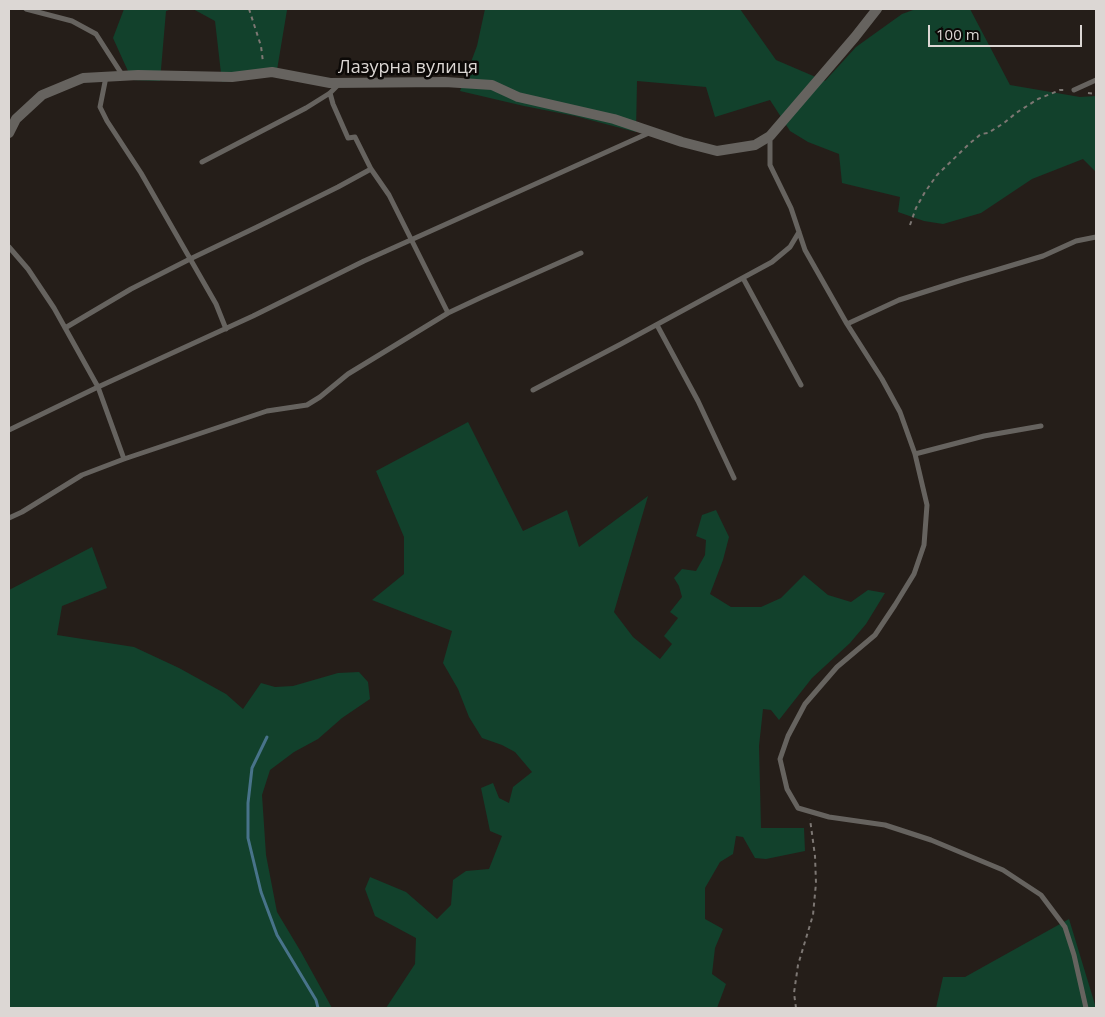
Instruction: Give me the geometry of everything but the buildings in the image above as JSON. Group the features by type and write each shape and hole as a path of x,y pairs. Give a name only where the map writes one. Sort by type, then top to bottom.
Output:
{"street":[{"name":"Лазурна вулиця","path":"9,133 16,119 42,95 82,78 138,75 232,77 272,72 330,84 445,82 492,85 518,97 614,119 682,142 718,151 755,144 770,136 877,9"}],"lane":[{"path":"26,9 72,21 96,34 123,76"},
{"path":"106,77 100,107 106,121 141,173 216,304 226,328"},
{"path":"1074,90 1096,80"},
{"path":"202,162 306,108 330,94 340,83"},
{"path":"330,94 332,104 348,138 355,137 371,169 389,195 448,313"},
{"path":"9,430 253,316 364,261 652,132"},
{"path":"770,136 770,165 790,208 806,250 847,324 882,379 900,412 915,454 927,505 924,545 914,574 875,635 837,667 805,704 788,736 780,759 788,788 798,808 829,816 885,824 931,840 1002,870 1041,895 1065,927 1074,955 1086,1008"},
{"path":"65,328 131,289 338,188 371,169"},
{"path":"534,390 772,262 790,247 799,232"},
{"path":"847,324 899,300 1042,256 1076,241 1096,237"},
{"path":"9,247 28,269 54,308 98,387 124,459"},
{"path":"9,518 82,476 124,459 267,412 307,405 320,398 348,374 448,313 581,252"},
{"path":"743,278 801,385"},
{"path":"657,325 698,401 734,478"},
{"path":"915,454 984,436 1041,426"}],"path":[{"path":"249,9 260,46 265,72"},
{"path":"910,225 916,208 937,176 975,139 982,134 988,133 1038,99 1060,90 1074,90"},
{"path":"796,1008 794,992 798,965 813,915 816,883 816,856 812,826 807,810"}],"green space":[{"path":"124,9 172,9 166,11 160,81 132,80 113,38"},
{"path":"193,9 307,9 287,10 276,76 222,82 215,21"},
{"path":"485,9 740,9 776,60 825,81 856,47 902,14 916,9 970,9 1010,85 1080,97 1096,96 1096,172 1083,159 1032,179 981,213 943,224 924,221 898,212 900,197 842,183 839,154 808,142 790,131 770,100 715,117 706,87 637,81 636,132 575,116 460,91 477,46"},
{"path":"468,422 523,531 567,510 579,547 648,496 614,612 633,637 660,659 672,644 664,636 678,618 670,612 682,597 679,586 674,578 682,569 696,571 705,555 706,540 696,536 702,515 716,510 729,537 723,560 710,594 731,607 761,607 781,598 804,575 828,595 851,602 868,590 885,593 866,624 850,643 812,678 779,720 771,710 763,709 759,746 761,828 804,828 805,851 766,859 755,858 743,837 736,836 733,854 720,862 705,888 705,919 723,929 715,948 712,974 726,984 717,1008 386,1008 415,964 416,938 375,916 365,889 370,877 406,892 437,919 451,905 453,880 466,871 489,869 502,836 490,831 481,788 493,783 499,798 509,803 513,787 532,772 515,752 482,738 469,717 458,689 443,663 452,631 372,600 404,574 404,537 376,471"},
{"path":"92,547 107,588 62,606 57,635 134,647 179,668 226,694 243,709 261,683 275,687 293,686 338,673 359,672 368,682 370,699 342,718 318,739 294,752 270,770 262,795 266,855 277,912 332,1008 9,1008 9,590"},
{"path":"1069,919 1096,1008 936,1008 943,977 965,977"}],"waterway":[{"path":"267,737 252,768 248,803 248,838 261,892 277,935 316,1000 318,1008"}]}
